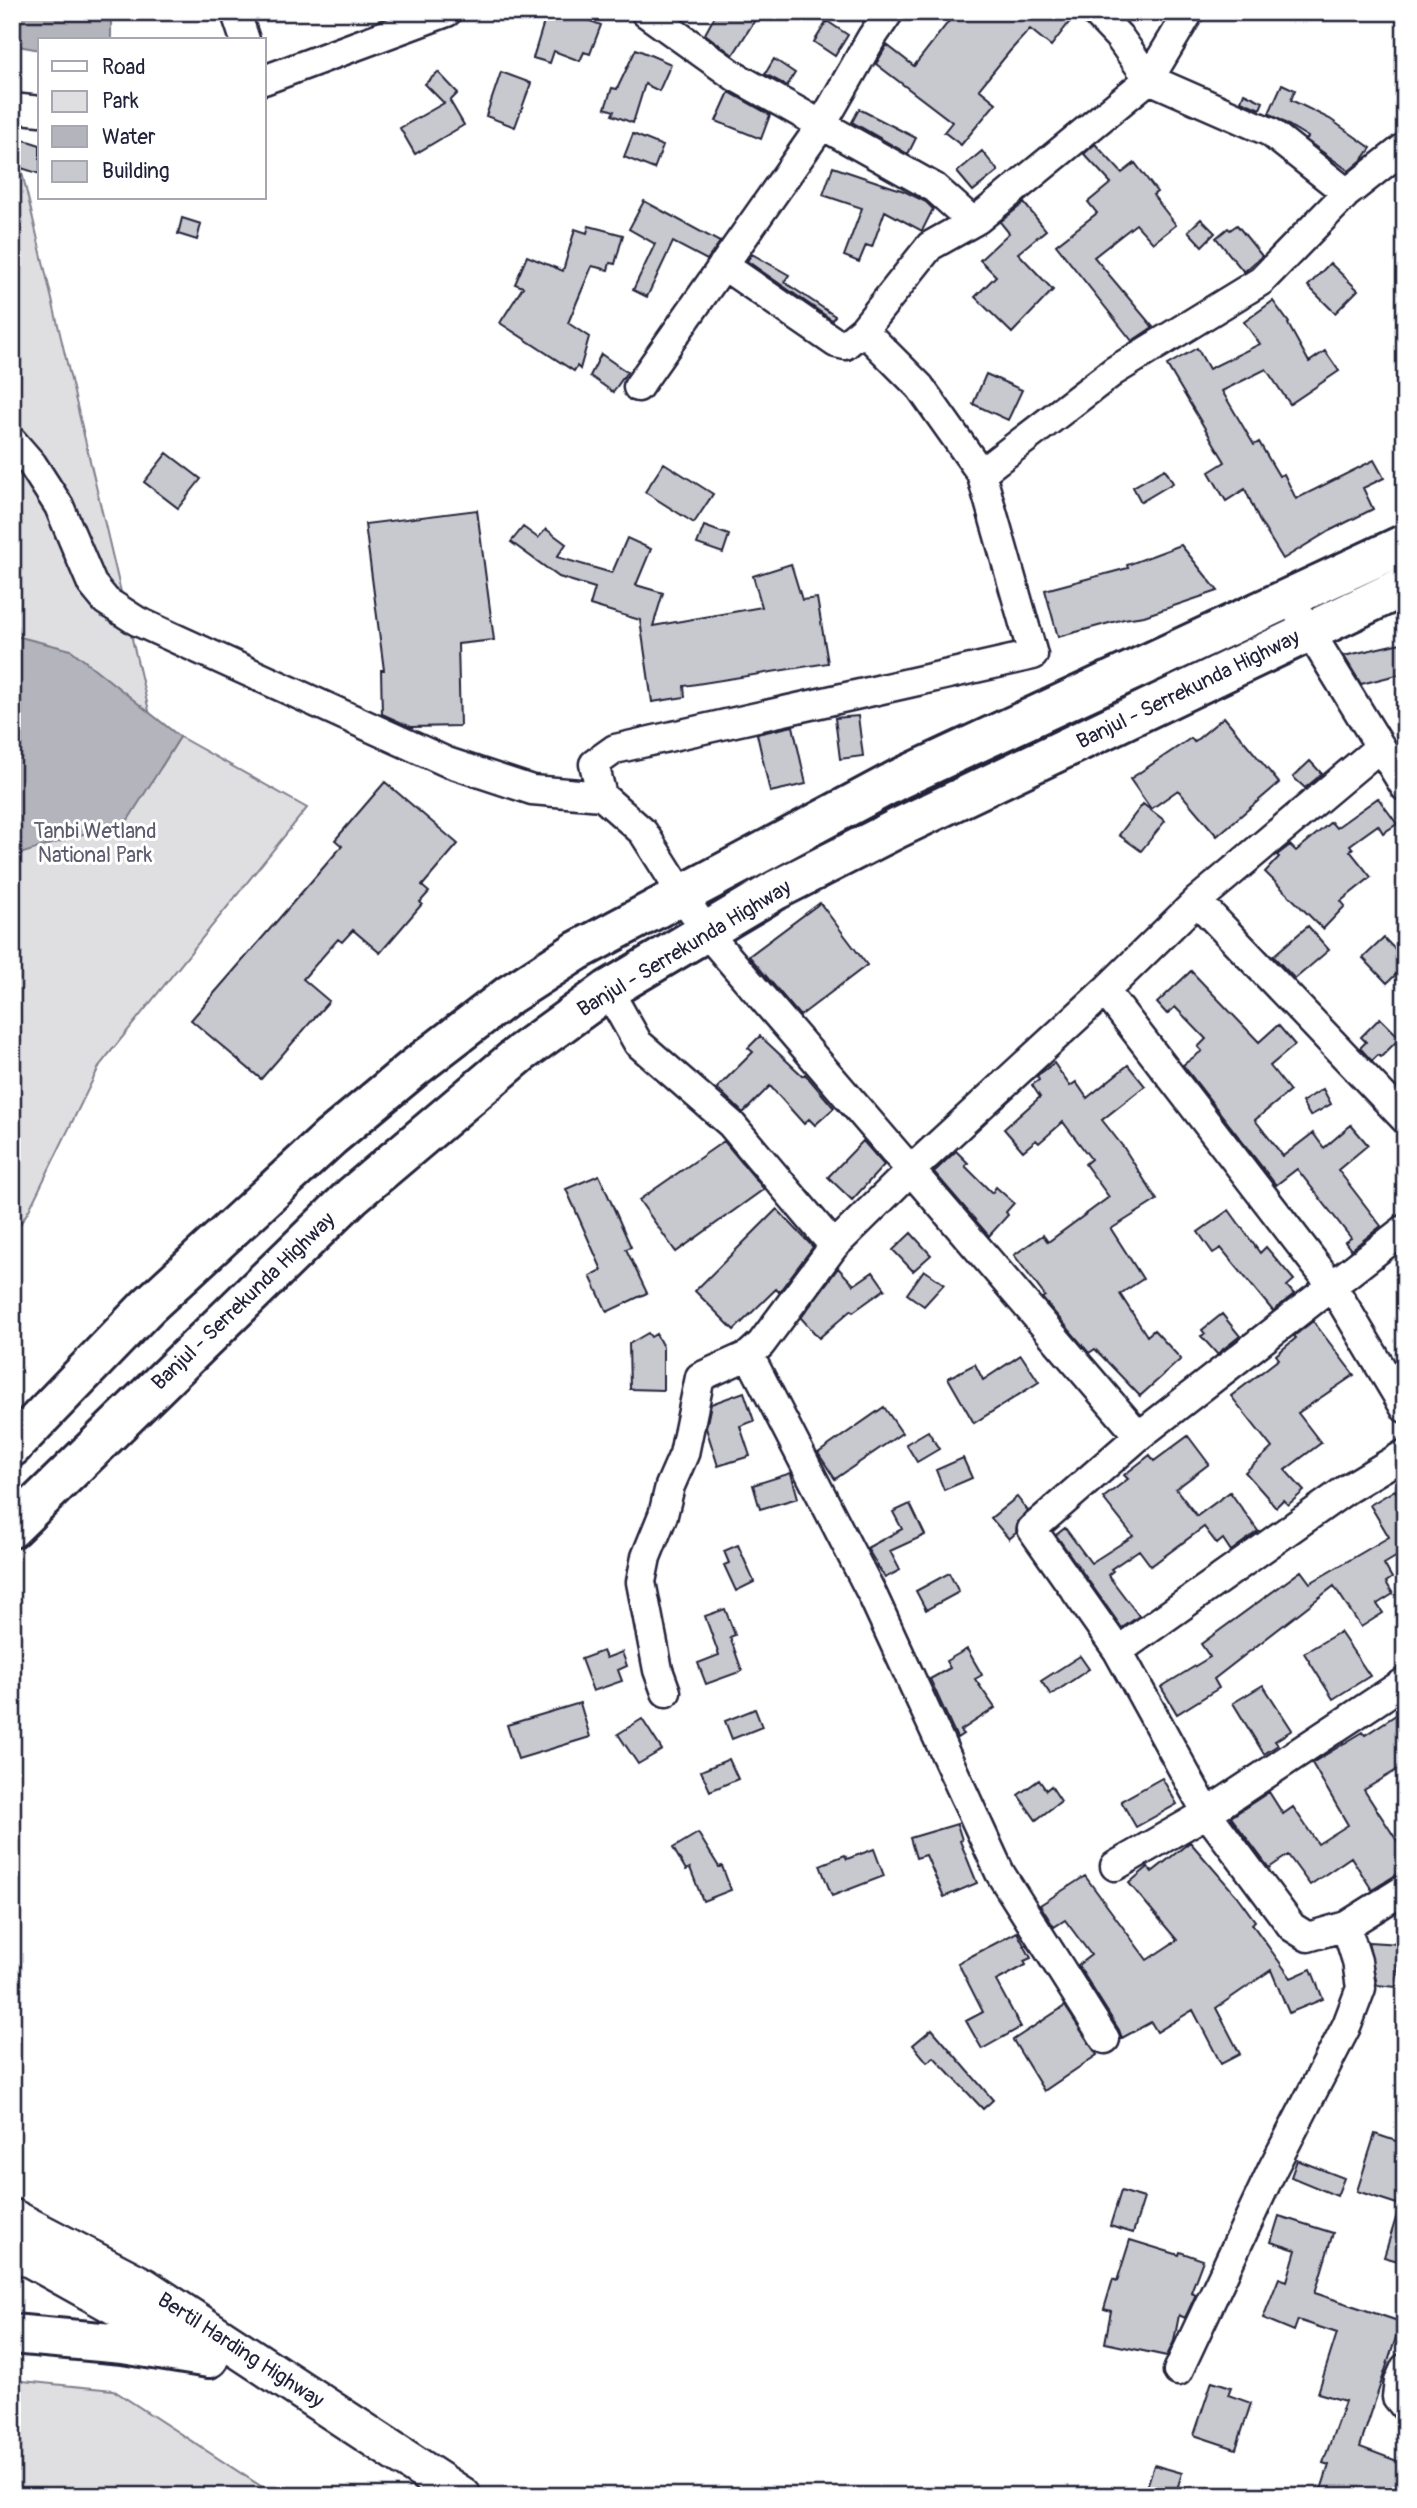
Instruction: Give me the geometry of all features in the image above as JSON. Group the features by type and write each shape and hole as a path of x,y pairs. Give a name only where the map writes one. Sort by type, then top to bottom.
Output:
{"highway":[{"name":"Banjul - Serrekunda Highway","path":"12,1447 148,1306 330,1138 414,1068 509,995 565,958 899,779 1405,544"},
{"name":"Banjul - Serrekunda Highway","path":"12,1528 352,1196 521,1053 608,990 776,890 898,828 1405,586"},
{"path":"12,2334 123,2344 209,2358"}],"main road":[{"name":"Bertil Harding Highway","path":"12,2217 144,2287 462,2496"},
{"name":"Bertil Harding Highway","path":"12,2248 209,2358 293,2409 419,2496"}],"street":[{"path":"237,12 244,38"},
{"path":"266,79 393,23 447,12"},
{"path":"638,387 821,126 889,12"},
{"path":"1095,12 1119,37 1149,79 1270,132 1347,193"},
{"path":"723,265 836,343 845,345 863,330 930,246 973,222 1149,79 1189,12"},
{"path":"647,13 736,77 935,188 973,222"},
{"path":"12,108 38,111"},
{"path":"981,473 1114,371 1261,281 1347,193 1405,147"},
{"path":"863,330 920,387 981,473 1033,655 615,749 594,764 602,796 643,832 706,932 1139,1436"},
{"path":"12,440 32,464 59,506 92,584 106,601 137,621 447,762 532,790 602,796"},
{"path":"1289,599 1405,787"},
{"path":"666,1692 657,1670 640,1582 670,1486 684,1454 700,1377 749,1355 761,1344 834,1246 911,1170 1105,991 1197,901 1380,747"},
{"path":"1197,901 1405,1119"},
{"path":"608,990 638,1043 731,1124 834,1246"},
{"path":"1105,991 1333,1287 1405,1408"},
{"path":"1405,1229 1139,1436 1032,1529 1118,1651 1207,1813 1292,1927 1308,1937 1346,1926 1405,1889"},
{"path":"749,1355 872,1594 1000,1873 1105,2039"},
{"path":"1118,1651 1347,1489 1405,1454"},
{"path":"1115,1866 1207,1813 1405,1682"},
{"path":"1178,2371 1273,2168 1352,2012 1361,1988 1357,1961 1346,1926"},
{"path":"1405,2368 1397,2397 1405,2407"}],"green space":[{"name":"Tanbi Wetland National Park","path":"12,130 162,766 180,737 307,808 100,1065 29,1210 12,1237"},
{"path":"12,2380 113,2390 276,2496 12,2496"}],"water":[{"path":"12,12 111,12 111,38 38,38 38,50 12,45"},
{"path":"12,635 71,650 180,737 128,820 14,856"}],"building":[{"path":"547,12 567,12 601,25 590,54 584,52 580,61 554,51 550,63 533,58"},
{"path":"717,12 760,12 733,55 705,34"},
{"path":"956,12 1062,12 1071,20 1051,46 1030,29 1010,51 979,89 996,103 961,145 944,132 952,122 876,64 887,45 914,66"},
{"path":"827,21 848,35 835,56 814,42"},
{"path":"636,49 671,64 659,91 645,84 633,123 612,115 614,111 605,108 612,88 617,89"},
{"path":"774,59 795,73 787,86 765,74"},
{"path":"438,72 458,93 450,101 464,125 415,154 400,128 444,103 425,84"},
{"path":"501,72 531,83 515,127 486,116"},
{"path":"1282,84 1295,90 1291,100 1330,119 1371,148 1363,159 1349,171 1306,140 1308,137 1269,113"},
{"path":"729,92 770,115 761,139 716,121"},
{"path":"1244,93 1263,102 1260,109 1241,101"},
{"path":"859,109 916,138 908,154 852,122"},
{"path":"633,134 663,146 654,169 624,157"},
{"path":"12,136 38,144 38,173 12,165"},
{"path":"1095,144 1122,173 1135,163 1157,192 1153,195 1176,225 1153,243 1136,224 1094,257 1153,327 1132,341 1056,245 1097,213 1088,202 1111,183 1084,154"},
{"path":"982,151 998,171 973,191 957,172"},
{"path":"833,167 904,191 926,202 933,209 922,231 885,211 872,247 866,245 859,262 844,256 862,208 823,195"},
{"path":"644,201 720,242 707,260 673,242 647,297 633,290 655,244 629,229"},
{"path":"1024,203 1046,230 1018,253 1053,290 1012,333 975,297 996,276 980,260 1009,233 1000,222"},
{"path":"182,218 201,224 197,240 178,234"},
{"path":"1201,219 1215,233 1202,246 1188,231"},
{"path":"1237,225 1262,256 1244,272 1216,238 1228,228 1230,230"},
{"path":"589,226 623,235 615,264 610,263 608,270 592,266 568,323 589,337 580,369 577,366 574,371 500,323 523,287 515,284 527,256 563,271 575,229 587,233"},
{"path":"752,254 789,275 784,282 835,316 832,320 747,261"},
{"path":"1330,263 1358,290 1335,313 1308,286"},
{"path":"1273,301 1289,323 1309,362 1325,351 1339,371 1290,404 1266,369 1222,391 1254,445 1259,442 1279,476 1284,474 1296,499 1374,460 1384,478 1363,488 1373,509 1329,531 1283,559 1259,520 1245,489 1226,501 1209,472 1225,462 1167,365 1197,348 1209,369 1260,344 1244,322"},
{"path":"601,354 627,372 613,392 590,376"},
{"path":"986,374 1022,390 1008,420 973,404"},
{"path":"167,453 201,479 178,508 144,482"},
{"path":"664,463 713,494 694,523 645,492"},
{"path":"1165,469 1173,483 1141,502 1133,487"},
{"path":"477,510 494,640 458,644 460,726 411,727 382,714 381,670 384,670 365,524"},
{"path":"704,526 729,535 723,553 697,544"},
{"path":"523,527 538,538 546,529 566,544 557,557 612,573 627,538 651,549 636,585 663,593 653,626 762,607 753,576 791,564 802,600 817,598 828,663 684,686 685,697 652,702 640,620 590,605 595,588 559,577 511,542"},
{"path":"1181,545 1218,591 1144,616 1058,637 1045,590 1128,568 1127,565"},
{"path":"1405,642 1405,673 1361,684 1344,656"},
{"path":"858,716 863,756 840,759 835,718"},
{"path":"1224,717 1279,783 1217,836 1178,790 1151,809 1130,779 1191,738 1194,742"},
{"path":"793,726 806,784 770,792 757,734"},
{"path":"1310,761 1322,774 1305,788 1293,777"},
{"path":"385,782 458,844 422,886 429,892 420,902 422,904 380,953 353,930 342,942 338,939 303,979 329,1001 261,1079 191,1020 342,846 335,840"},
{"path":"1378,798 1397,824 1383,833 1378,825 1350,845 1353,849 1350,851 1371,877 1341,901 1345,906 1323,929 1265,872 1279,857 1277,855 1290,845 1296,851 1331,822 1336,828"},
{"path":"1143,804 1165,821 1141,851 1119,835"},
{"path":"820,903 867,965 800,1016 749,956"},
{"path":"1308,926 1329,950 1295,979 1273,956"},
{"path":"1384,938 1405,960 1405,966 1387,983 1363,958"},
{"path":"1191,971 1259,1042 1278,1025 1295,1045 1270,1066 1290,1091 1255,1120 1283,1156 1313,1133 1324,1148 1351,1125 1368,1145 1338,1170 1381,1226 1351,1250 1345,1242 1351,1238 1297,1169 1276,1185 1183,1065 1202,1051 1198,1047 1206,1039 1175,1007 1167,1014 1157,1003"},
{"path":"1380,1018 1400,1038 1381,1057 1378,1055 1372,1061 1360,1048 1366,1042 1361,1037"},
{"path":"760,1036 803,1076 805,1074 834,1108 815,1125 809,1119 804,1124 770,1086 743,1113 717,1088 753,1052 748,1048"},
{"path":"1054,1063 1070,1086 1076,1082 1087,1098 1128,1065 1145,1086 1102,1120 1124,1148 1157,1200 1111,1229 1143,1279 1120,1294 1147,1336 1154,1330 1181,1359 1140,1396 1095,1349 1089,1353 1042,1298 1045,1296 1014,1255 1043,1235 1048,1242 1109,1197 1085,1164 1091,1159 1063,1122 1039,1143 1036,1140 1023,1151 1004,1129 1040,1097 1032,1085 1039,1080 1037,1076"},
{"path":"1323,1089 1331,1104 1310,1116 1302,1102"},
{"path":"724,1141 764,1189 676,1252 639,1200"},
{"path":"863,1141 884,1165 852,1200 828,1177"},
{"path":"956,1151 968,1163 965,1166 992,1193 996,1187 1014,1203 1006,1212 1008,1215 989,1236 934,1172"},
{"path":"599,1175 631,1247 626,1249 647,1293 607,1312 590,1276 602,1270 566,1189"},
{"path":"777,1209 813,1247 779,1292 776,1289 734,1330 695,1291"},
{"path":"1229,1210 1260,1253 1266,1247 1294,1280 1287,1286 1294,1294 1273,1311 1221,1248 1213,1253 1198,1232"},
{"path":"911,1233 931,1255 913,1271 893,1250"},
{"path":"838,1268 854,1285 873,1272 885,1289 853,1312 851,1310 819,1338 801,1318"},
{"path":"924,1270 944,1284 924,1306 907,1294"},
{"path":"1222,1314 1240,1336 1217,1354 1201,1336 1205,1334 1202,1330"},
{"path":"1313,1321 1354,1375 1298,1413 1321,1443 1285,1470 1304,1491 1288,1505 1283,1500 1276,1507 1245,1472 1272,1448 1231,1396 1279,1359 1276,1355"},
{"path":"648,1333 651,1337 656,1334 663,1347 663,1390 630,1389 629,1344"},
{"path":"1021,1355 1039,1382 974,1423 948,1378 975,1364 983,1380"},
{"path":"744,1392 754,1421 740,1426 750,1456 718,1466 706,1428 711,1404"},
{"path":"884,1407 902,1433 835,1479 818,1453"},
{"path":"928,1431 939,1449 917,1462 906,1444"},
{"path":"1188,1436 1209,1464 1176,1489 1197,1516 1230,1492 1258,1531 1231,1551 1223,1539 1217,1544 1204,1527 1151,1566 1139,1550 1111,1569 1113,1571 1108,1575 1139,1616 1122,1628 1056,1535 1065,1528 1091,1563 1133,1536 1103,1498 1128,1479 1124,1475 1150,1455 1154,1461"},
{"path":"963,1458 972,1478 944,1490 936,1470"},
{"path":"791,1473 798,1498 760,1509 753,1485"},
{"path":"1395,1490 1405,1506 1405,1565 1399,1555 1384,1564 1392,1578 1386,1582 1393,1594 1377,1604 1383,1613 1361,1627 1334,1586 1214,1679 1219,1688 1177,1714 1161,1687 1210,1657 1201,1644 1301,1571 1310,1583 1389,1537 1370,1505"},
{"path":"1017,1497 1028,1511 1017,1522 1016,1533 1009,1539 991,1518"},
{"path":"910,1504 925,1535 890,1551 900,1570 885,1578 867,1548 902,1529 893,1512"},
{"path":"738,1545 754,1582 736,1591 724,1565 729,1563 724,1551"},
{"path":"949,1573 959,1592 926,1610 916,1591"},
{"path":"725,1609 735,1635 730,1637 742,1671 706,1684 698,1663 719,1655 705,1616"},
{"path":"1340,1632 1370,1676 1333,1699 1304,1653"},
{"path":"967,1649 982,1675 975,1679 995,1708 960,1731 963,1734 957,1738 930,1679 950,1668 946,1661"},
{"path":"603,1651 606,1658 622,1652 627,1666 618,1670 622,1681 593,1691 581,1659"},
{"path":"1080,1656 1089,1669 1051,1695 1041,1681"},
{"path":"1263,1685 1292,1730 1275,1741 1278,1745 1264,1754 1233,1703"},
{"path":"580,1703 590,1737 518,1759 507,1725"},
{"path":"755,1709 762,1727 732,1739 725,1721"},
{"path":"1405,1709 1405,1765 1364,1790 1405,1853 1405,1872 1372,1890 1351,1857 1310,1885 1288,1855 1269,1868 1231,1817 1269,1792 1283,1814 1293,1807 1318,1844 1348,1825 1312,1763 1363,1732 1365,1735"},
{"path":"642,1719 662,1750 638,1764 618,1734"},
{"path":"729,1759 738,1779 710,1791 701,1771"},
{"path":"1162,1778 1177,1804 1136,1827 1121,1801"},
{"path":"1039,1780 1046,1790 1051,1786 1061,1801 1036,1820 1018,1795"},
{"path":"957,1824 962,1840 960,1841 977,1883 944,1897 926,1855 916,1858 910,1838"},
{"path":"698,1833 719,1867 722,1866 731,1890 703,1901 690,1868 686,1870 673,1848"},
{"path":"1190,1842 1236,1895 1255,1921 1252,1924 1291,1978 1311,1969 1323,1999 1289,2013 1271,1970 1216,2008 1240,2054 1221,2064 1193,2010 1157,2032 1151,2022 1122,2038 1078,1965 1091,1955 1065,1920 1054,1927 1040,1905 1085,1876 1147,1960 1177,1940 1129,1883 1148,1867 1152,1872"},
{"path":"874,1849 884,1876 832,1896 820,1865 845,1855 847,1859"},
{"path":"1017,1932 1031,1958 1024,1961 1026,1965 996,1981 1021,2027 982,2049 966,2021 983,2012 958,1963"},
{"path":"1368,1942 1400,1944 1396,1987 1377,1985"},
{"path":"1065,2006 1097,2055 1044,2091 1013,2040"},
{"path":"932,2029 993,2100 983,2109 934,2057 927,2062 913,2045"},
{"path":"1375,2134 1405,2144 1405,2263 1384,2257 1400,2205 1357,2191"},
{"path":"1297,2160 1344,2178 1337,2196 1291,2177"},
{"path":"1121,2191 1144,2198 1133,2233 1110,2226"},
{"path":"1279,2216 1333,2233 1315,2293 1401,2322 1360,2447 1405,2464 1405,2492 1401,2491 1399,2496 1319,2496 1329,2465 1323,2463 1345,2401 1318,2393 1337,2333 1298,2320 1294,2331 1263,2318 1279,2278 1287,2281 1296,2250 1271,2242"},
{"path":"1130,2240 1203,2260 1191,2292 1196,2294 1185,2318 1179,2315 1174,2341 1167,2356 1105,2343 1111,2311 1104,2309 1113,2279 1117,2281"},
{"path":"1212,2381 1231,2387 1228,2395 1251,2403 1236,2449 1194,2435"},
{"path":"1154,2465 1182,2473 1175,2496 1145,2493"}]}
